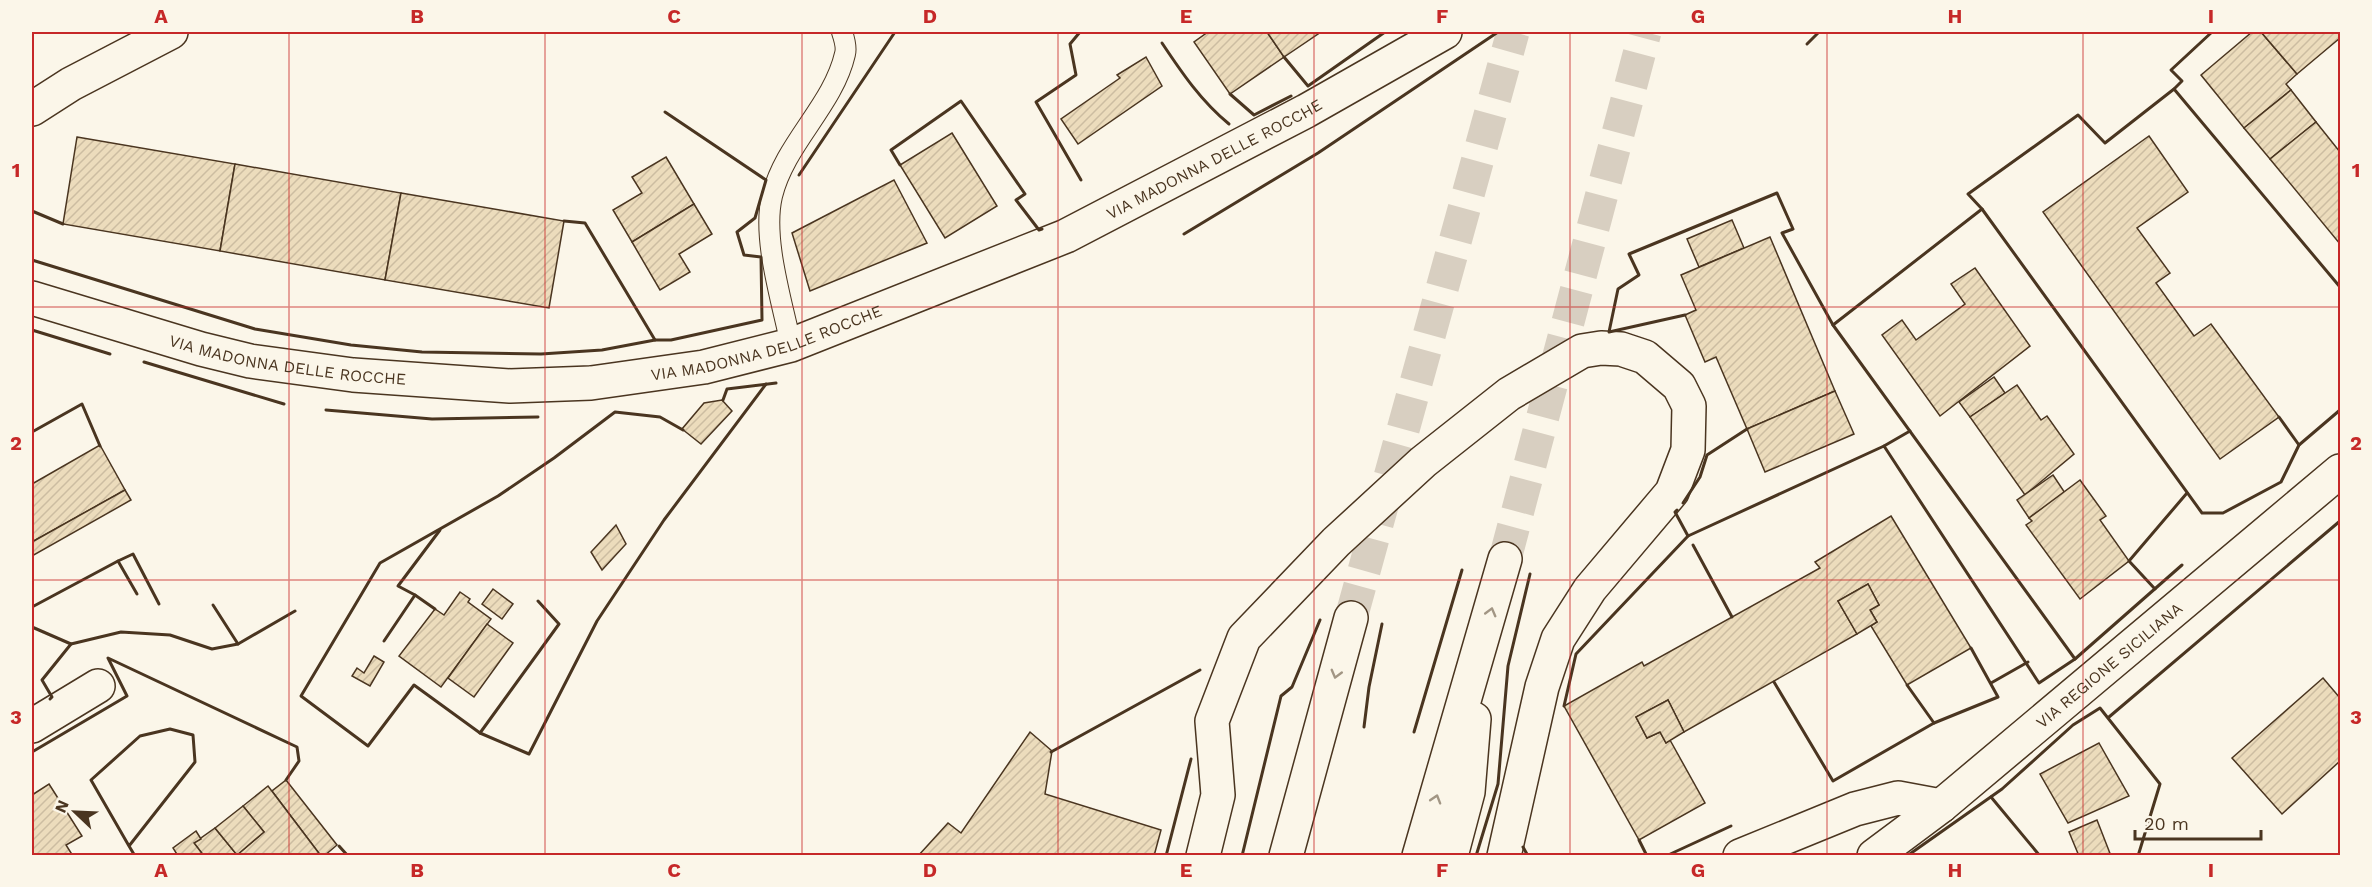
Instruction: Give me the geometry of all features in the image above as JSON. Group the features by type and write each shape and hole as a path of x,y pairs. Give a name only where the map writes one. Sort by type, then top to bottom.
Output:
{"street":[{"path":"32,109 71,84 171,32"},
{"name":"VIA MADONNA DELLE ROCCHE","path":"32,298 201,349 250,361 353,375 510,386 591,383 704,367 791,345 1066,236 1306,111 1445,32"},
{"path":"1203,855 1218,795 1212,721 1244,638 1336,542 1423,462 1509,394 1582,351 1601,348 1621,349 1645,357 1679,386 1689,406 1688,450 1672,492 1590,589 1558,639 1542,687 1504,855"},
{"name":"VIA REGIONE SICILIANA","path":"1874,855 1941,806 2340,471"},
{"path":"1419,855 1480,652 1505,559"},
{"path":"1286,855 1352,618"},
{"path":"1451,855 1468,792 1480,652"},
{"path":"32,726 98,686"},
{"path":"1740,855 1855,809 1898,798 1941,806"}],"lane":[{"path":"791,345 769,230 772,197 783,164 836,78 846,52 842,32"}],"building":[{"path":"1208,32 1267,32 1284,57 1230,94 1194,42"},
{"path":"1267,32 1321,32 1284,57"},
{"path":"2252,32 2261,32 2297,74 2286,84 2291,90 2244,128 2201,75"},
{"path":"2261,32 2340,32 2340,38 2297,74"},
{"path":"1146,57 1162,86 1078,144 1061,119 1120,78 1117,75"},
{"path":"2291,90 2316,122 2270,159 2244,128"},
{"path":"2316,122 2340,152 2340,244 2270,159"},
{"path":"952,133 997,206 945,238 900,165"},
{"path":"2149,136 2188,192 2137,228 2170,273 2156,283 2194,336 2211,324 2279,417 2220,459 2043,212"},
{"path":"77,137 235,164 220,251 63,224"},
{"path":"666,157 694,204 632,242 613,210 642,193 632,177"},
{"path":"235,164 401,193 385,280 220,251"},
{"path":"894,180 927,243 810,291 792,233"},
{"path":"401,193 564,221 549,308 385,280"},
{"path":"694,204 712,234 679,254 690,272 660,290 632,242"},
{"path":"1732,220 1744,248 1699,267 1687,239"},
{"path":"1770,237 1835,391 1747,429 1716,357 1705,362 1685,315 1696,310 1681,275"},
{"path":"1975,268 2030,346 1940,416 1882,335 1902,320 1916,340 1965,304 1951,284"},
{"path":"1994,377 2005,393 1970,417 1959,402"},
{"path":"2017,385 2041,420 2047,416 2074,454 2025,495 1970,417"},
{"path":"1835,391 1854,434 1765,472 1747,429"},
{"path":"722,400 732,411 701,444 682,429 704,403"},
{"path":"100,445 125,490 32,542 32,484"},
{"path":"2053,475 2065,493 2029,518 2017,500"},
{"path":"2080,480 2106,516 2100,520 2129,561 2080,599 2026,525 2032,521 2029,518"},
{"path":"125,490 131,500 32,556 32,542"},
{"path":"1891,516 1971,648 1907,685 1871,626 1877,622 1870,610 1879,605 1868,584 1838,601 1857,634 1684,732 1668,700 1636,717 1647,738 1660,732 1666,743 1670,740 1705,803 1639,840 1564,706 1642,662 1644,666 1820,568 1815,562"},
{"path":"616,525 626,544 602,570 591,552"},
{"path":"1868,584 1879,605 1870,610 1877,622 1857,634 1838,601"},
{"path":"493,589 513,604 502,619 482,604"},
{"path":"460,592 470,599 468,602 491,619 441,687 399,656 435,609 444,615"},
{"path":"487,624 513,643 474,697 448,678"},
{"path":"374,656 384,662 370,686 352,676 357,668 364,673"},
{"path":"2323,678 2340,698 2340,761 2282,814 2232,758"},
{"path":"1668,700 1684,732 1666,743 1660,732 1647,738 1636,717"},
{"path":"1030,732 1052,751 1045,794 1161,830 1154,856 918,856 948,823 961,833"},
{"path":"2099,743 2129,796 2068,823 2040,774"},
{"path":"286,780 337,845 324,856 321,856 272,791"},
{"path":"49,784 82,836 66,845 73,856 32,856 32,795"},
{"path":"268,786 321,856 204,856 194,843 215,828 237,855 264,832 243,806"},
{"path":"243,806 264,832 237,855 215,828"},
{"path":"2097,820 2111,856 2079,856 2069,832"},
{"path":"196,831 201,839 194,843 204,856 178,856 173,848"}],"tunnel":[{"path":"1351,618 1513,32"},
{"path":"1505,559 1645,32"}],"wall":[{"path":"799,175 895,32"},
{"path":"1080,32 1070,44 1076,75 1036,102 1081,180"},
{"path":"1284,57 1308,86 1385,32"},
{"path":"1184,234 1318,153 1498,32"},
{"path":"1807,44 1819,32"},
{"path":"2174,89 2182,81 2171,70 2212,32"},
{"path":"1162,43 1201,96 1229,124"},
{"path":"1833,325 1982,209 1968,194 2078,115 2105,143 2174,89 2340,287"},
{"path":"1230,94 1254,115 1291,96"},
{"path":"900,165 891,150 961,101 1025,194 1016,200 1039,230 1042,229"},
{"path":"32,260 255,329 351,345 422,352 541,354 602,350 655,340 671,340 762,320 761,257 744,255 737,232 755,218 766,180 665,112"},
{"path":"1685,315 1609,332 1618,289 1639,275 1629,254 1777,193 1793,229 1782,233 1833,325 2075,659"},
{"path":"1982,209 2202,513 2223,513 2281,482 2299,445 2340,410"},
{"path":"32,211 63,224"},
{"path":"564,221 585,223 655,340"},
{"path":"32,330 110,354"},
{"path":"144,362 284,404"},
{"path":"723,400 727,389 776,383"},
{"path":"480,733 529,754 597,621 664,520 766,384"},
{"path":"32,432 82,404 100,446"},
{"path":"326,410 432,419 538,417"},
{"path":"538,601 559,624 480,733 414,685 368,746 301,696 380,563 498,496 615,412 660,417 683,430"},
{"path":"2279,417 2299,445"},
{"path":"1683,503 1700,477 1707,455 1747,429"},
{"path":"1884,446 1910,431"},
{"path":"1564,706 1576,654 1688,536 1884,446 2039,683 2075,659 2182,565"},
{"path":"2155,589 2129,561 2187,493"},
{"path":"1677,510 1675,512 1688,536"},
{"path":"2109,717 2340,521"},
{"path":"415,595 398,586 440,530"},
{"path":"1693,545 1732,617"},
{"path":"118,561 133,554 159,604"},
{"path":"32,607 118,561 137,594"},
{"path":"1414,732 1462,570"},
{"path":"1476,856 1498,784 1508,666 1530,574"},
{"path":"384,641 415,595 435,609"},
{"path":"213,605 238,644"},
{"path":"32,627 71,644 121,632 170,635 212,649 238,644 295,611"},
{"path":"1242,856 1281,696 1292,687 1320,620"},
{"path":"1364,727 1369,687 1382,624"},
{"path":"50,699 52,697 42,680 71,644"},
{"path":"1774,682 1833,781 1934,723 1998,697 1971,648"},
{"path":"32,752 127,696 108,658 297,747 299,761 286,780"},
{"path":"1991,683 2028,662"},
{"path":"1051,752 1200,670"},
{"path":"1907,685 1934,723"},
{"path":"1907,856 2002,789 2073,725 2100,708 2160,784 2138,856"},
{"path":"129,846 195,762 193,735 170,729 140,736 91,780 129,846 135,856"},
{"path":"1166,856 1191,759"},
{"path":"1991,797 2040,856"},
{"path":"1666,856 1731,826"},
{"path":"1639,840 1647,856"},
{"path":"339,846 348,856"},
{"path":"1523,847 1528,856"}]}
